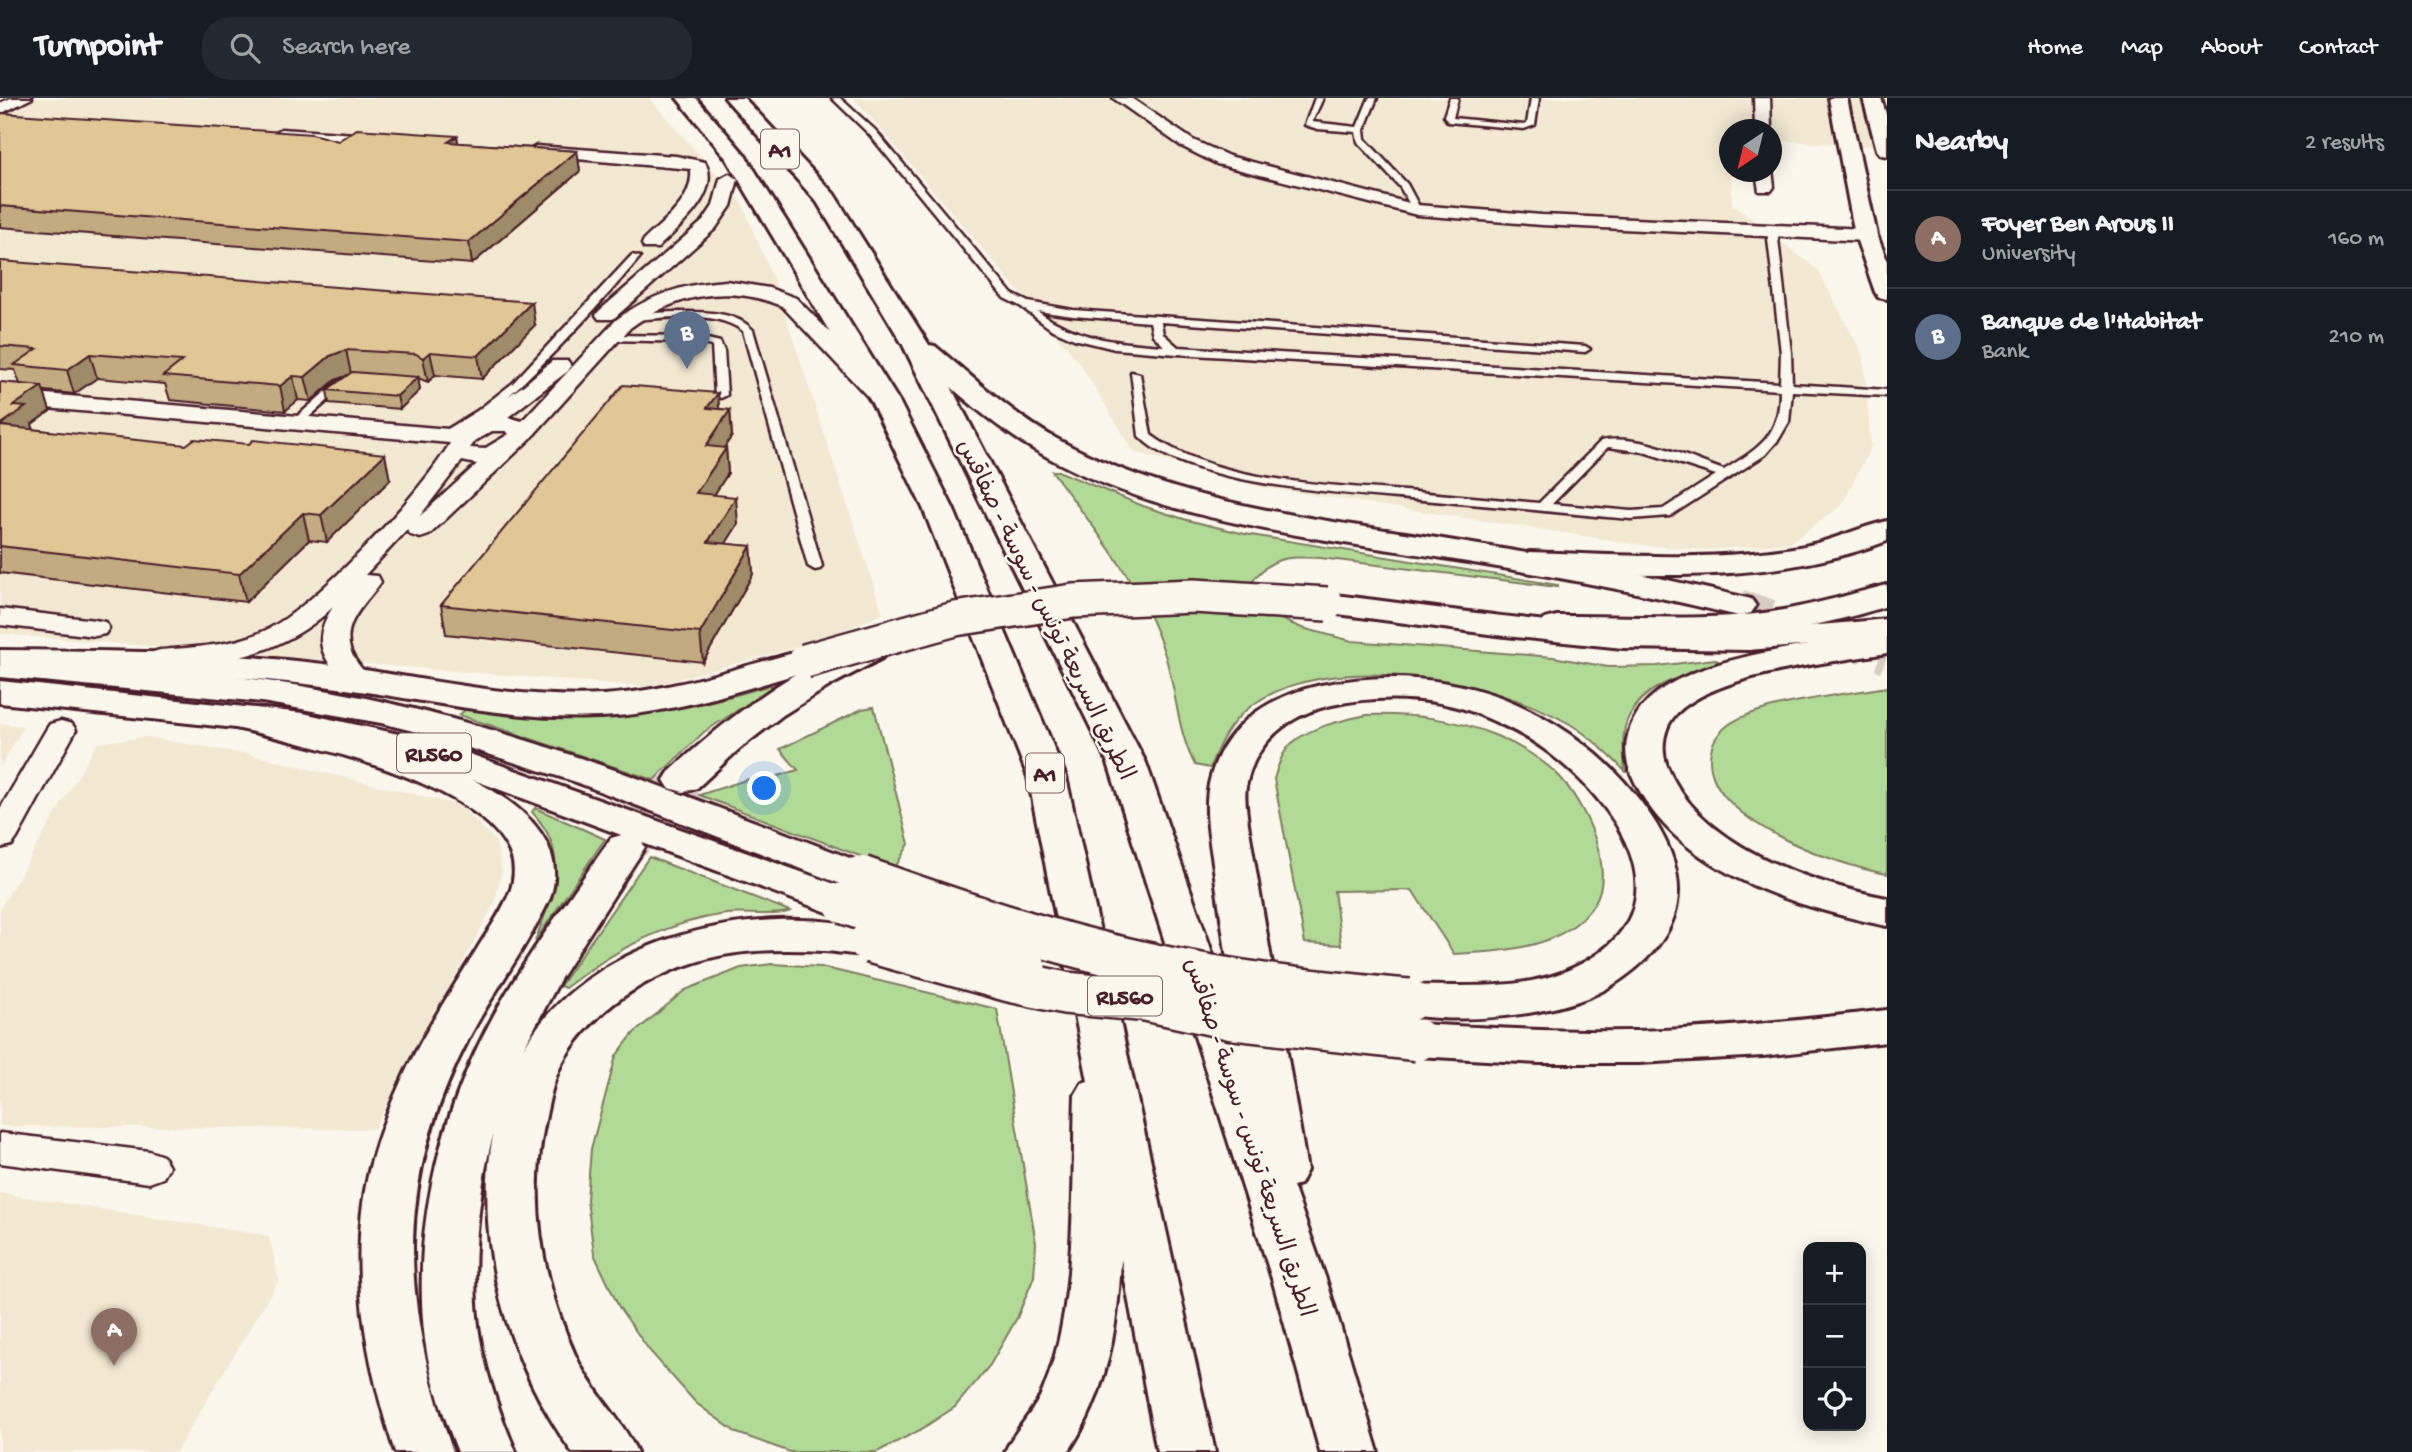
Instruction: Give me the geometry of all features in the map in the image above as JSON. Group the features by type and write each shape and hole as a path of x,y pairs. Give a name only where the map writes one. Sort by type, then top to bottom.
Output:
{"main road":[{"name":"A1","path":"686,98 886,402 938,508 1047,777 1120,1015 1186,1452"},
{"name":"الطريق السريعة تونس - سوسة - صفاقس","path":"734,98 826,199 915,343 1127,763 1300,1282 1349,1452"},
{"path":"1838,98 1866,234 1887,292"},
{"path":"1872,98 1887,150"},
{"path":"915,343 1029,435 1073,458 1127,481 1188,501 1242,514 1664,588 1739,606"},
{"path":"1516,562 1670,565 1741,563 1828,550 1887,530"},
{"path":"1527,627 1576,625 1675,629 1744,626 1809,617 1887,594"},
{"path":"682,780 812,668 955,619 1014,608 1097,599 1194,596 1327,604 1622,637 1729,640 1794,638 1887,629"},
{"path":"1887,643 1758,668 1690,687 1660,708 1645,736 1644,753 1653,781 1672,811 1717,847 1755,868 1810,891 1887,912"},
{"name":"RL560","path":"0,663 141,661 356,680 505,702 603,706 812,668"},
{"path":"0,663 261,691 324,701 427,723 590,774 859,907 950,910 1110,955 1259,984 1413,1020 1558,1047 1662,1046 1794,1038 1887,1026"},
{"path":"1300,1282 1246,944 1228,824 1226,790 1234,762 1245,742 1266,720 1288,705 1349,690 1401,688 1455,696 1508,713 1556,738 1594,769 1629,813 1653,855 1659,889 1656,910 1647,929 1633,947 1614,964 1591,977 1539,995 1512,1000 1454,1002 1413,1020"},
{"name":"RL560","path":"0,692 303,724 439,754 1062,980 1120,1015 1413,1020"},
{"path":"242,718 347,745 436,774 492,805 516,829 532,856 534,886 448,1033 414,1110 392,1181 387,1273 395,1344 414,1425 424,1452"},
{"path":"487,1452 477,1428 453,1344 449,1261 458,1185 472,1121 497,1055 522,1010 625,847"},
{"path":"608,1452 575,1409 535,1326 520,1278 512,1230 514,1149 530,1086 547,1048 565,1024 612,983 637,969 692,947 730,939 790,934 830,935 859,907"},
{"path":"1034,1452 1065,1407 1076,1378 1091,1300 1120,1015"}],"street":[{"path":"0,109 24,98"},
{"path":"1121,98 1187,143 1223,160 1417,210 1542,220 1866,234"},
{"path":"1762,98 1763,119"},
{"path":"0,115 28,117"},
{"path":"262,133 400,142"},
{"path":"524,150 676,161 699,166 701,182 696,195 651,244"},
{"path":"141,661 245,648 274,638 296,625 398,527 426,495 462,438 532,390 559,367 624,310 709,225 722,206 732,167"},
{"path":"593,301 624,310 699,290 738,289 773,295 795,307 886,402"},
{"path":"356,680 339,662 333,645 334,629 342,613 375,573 447,502 514,442 610,338 624,310"},
{"path":"0,397 462,438 505,423 519,427 514,442"},
{"path":"0,617 95,628"},
{"path":"0,838 61,730"},
{"path":"0,1148 149,1167"}],"lane":[{"path":"836,98 872,132 1008,296 1059,329 1094,342 1177,351 1887,393"},
{"path":"1319,98 1308,123 1318,127 1360,130"},
{"path":"1373,98 1360,130 1361,140 1404,186 1417,210"},
{"path":"1454,98 1448,116 1451,120 1524,127 1531,125 1535,98"},
{"path":"1135,374 1145,436 1158,447 1195,463 1228,472 1308,484 1542,507 1656,515 1666,513 1761,452 1775,438 1783,422 1786,353 1772,230"},
{"path":"462,438 481,413 517,384 635,257"},
{"path":"1024,304 1132,327"},
{"path":"624,310 723,318 744,325 748,330 815,566"},
{"path":"1115,346 1132,327 1155,319 1585,349"},
{"path":"1155,319 1158,335 1177,351"},
{"path":"610,338 695,339 716,344 719,351 721,395"},
{"path":"297,422 341,384 352,379"},
{"path":"1542,507 1605,444 1611,442 1629,444 1727,475"}],"shaded area":[{"path":"0,98 649,98 741,201 775,283 883,614 812,643 649,687 0,634"},
{"path":"854,98 1887,98 1887,147 1782,141 1782,119 1719,119 1719,182 1731,182 1732,204 1818,270 1864,357 1871,447 1842,505 1790,543 1708,550 1649,546 1260,487 1134,452 1079,362"},
{"path":"0,723 24,726 0,768"},
{"path":"147,737 252,755 459,805 496,841 502,870 495,902 374,1129 0,1126 0,909 97,743"},
{"path":"0,1193 269,1236 279,1280 176,1452 0,1452"}],"green space":[{"path":"1052,471 1058,471 1143,506 1245,534 1558,585 1320,558 1281,560 1266,567 1251,583 1266,613 1302,628 1352,641 1553,657 1608,667 1657,666 1715,659 1723,665 1667,682 1643,697 1625,727 1625,771 1583,733 1535,707 1453,683 1408,676 1363,675 1320,678 1282,689 1250,707 1236,720 1221,742 1210,768 1195,765 1184,737 1172,681 1155,627 1115,557"},
{"path":"770,685 774,687 704,732 654,780 459,715 467,708 543,718 620,717 696,705"},
{"path":"1887,687 1887,874 1838,861 1779,836 1752,820 1730,801 1715,781 1710,758 1713,744 1723,729 1740,718 1802,700"},
{"path":"874,707 909,844 894,869 699,795 749,779 752,784 798,770 780,749 862,709"},
{"path":"1367,715 1417,716 1465,725 1513,744 1554,771 1579,803 1600,856 1600,890 1594,904 1581,919 1566,931 1531,945 1454,954 1412,890 1334,891 1341,945 1305,943 1274,779 1286,751 1299,737 1327,725"},
{"path":"535,808 605,839 535,941 553,891 555,859 552,843 532,812"},
{"path":"649,857 790,911 777,914 726,914 682,924 621,950 565,988 560,986"},
{"path":"772,964 821,967 997,1009 1036,1243 1034,1277 1017,1318 990,1365 955,1407 920,1430 877,1452 790,1452 737,1433 696,1403 649,1350 619,1307 594,1254 587,1200 591,1149 616,1056 634,1033 685,990 741,968"}],"building":[{"path":"0,113 312,134 338,141 357,129 457,136 448,142 577,151 469,242 0,206"},
{"path":"0,261 532,302 478,356 430,352 423,358 416,354 346,350 330,356 305,377 293,376 280,386 163,376 182,361 90,354 67,370 14,365 37,349 0,346"},
{"path":"352,372 418,377 397,396 327,390"},
{"path":"0,382 42,386 13,406 26,407 0,425"},
{"path":"623,385 718,393 707,408 730,410 706,446 726,448 696,493 736,497 708,542 751,546 700,633 441,605"},
{"path":"0,426 186,445 194,439 249,444 253,440 385,454 321,515 303,513 239,574 0,546"}],"tunnel":[{"path":"1739,606 1841,638 1887,657"},
{"path":"625,847 683,780"}],"place":[{"name":"Banque de l'Habitat","path":"687,369"},
{"name":"Foyer Ben Arous II","path":"114,1366"}]}
